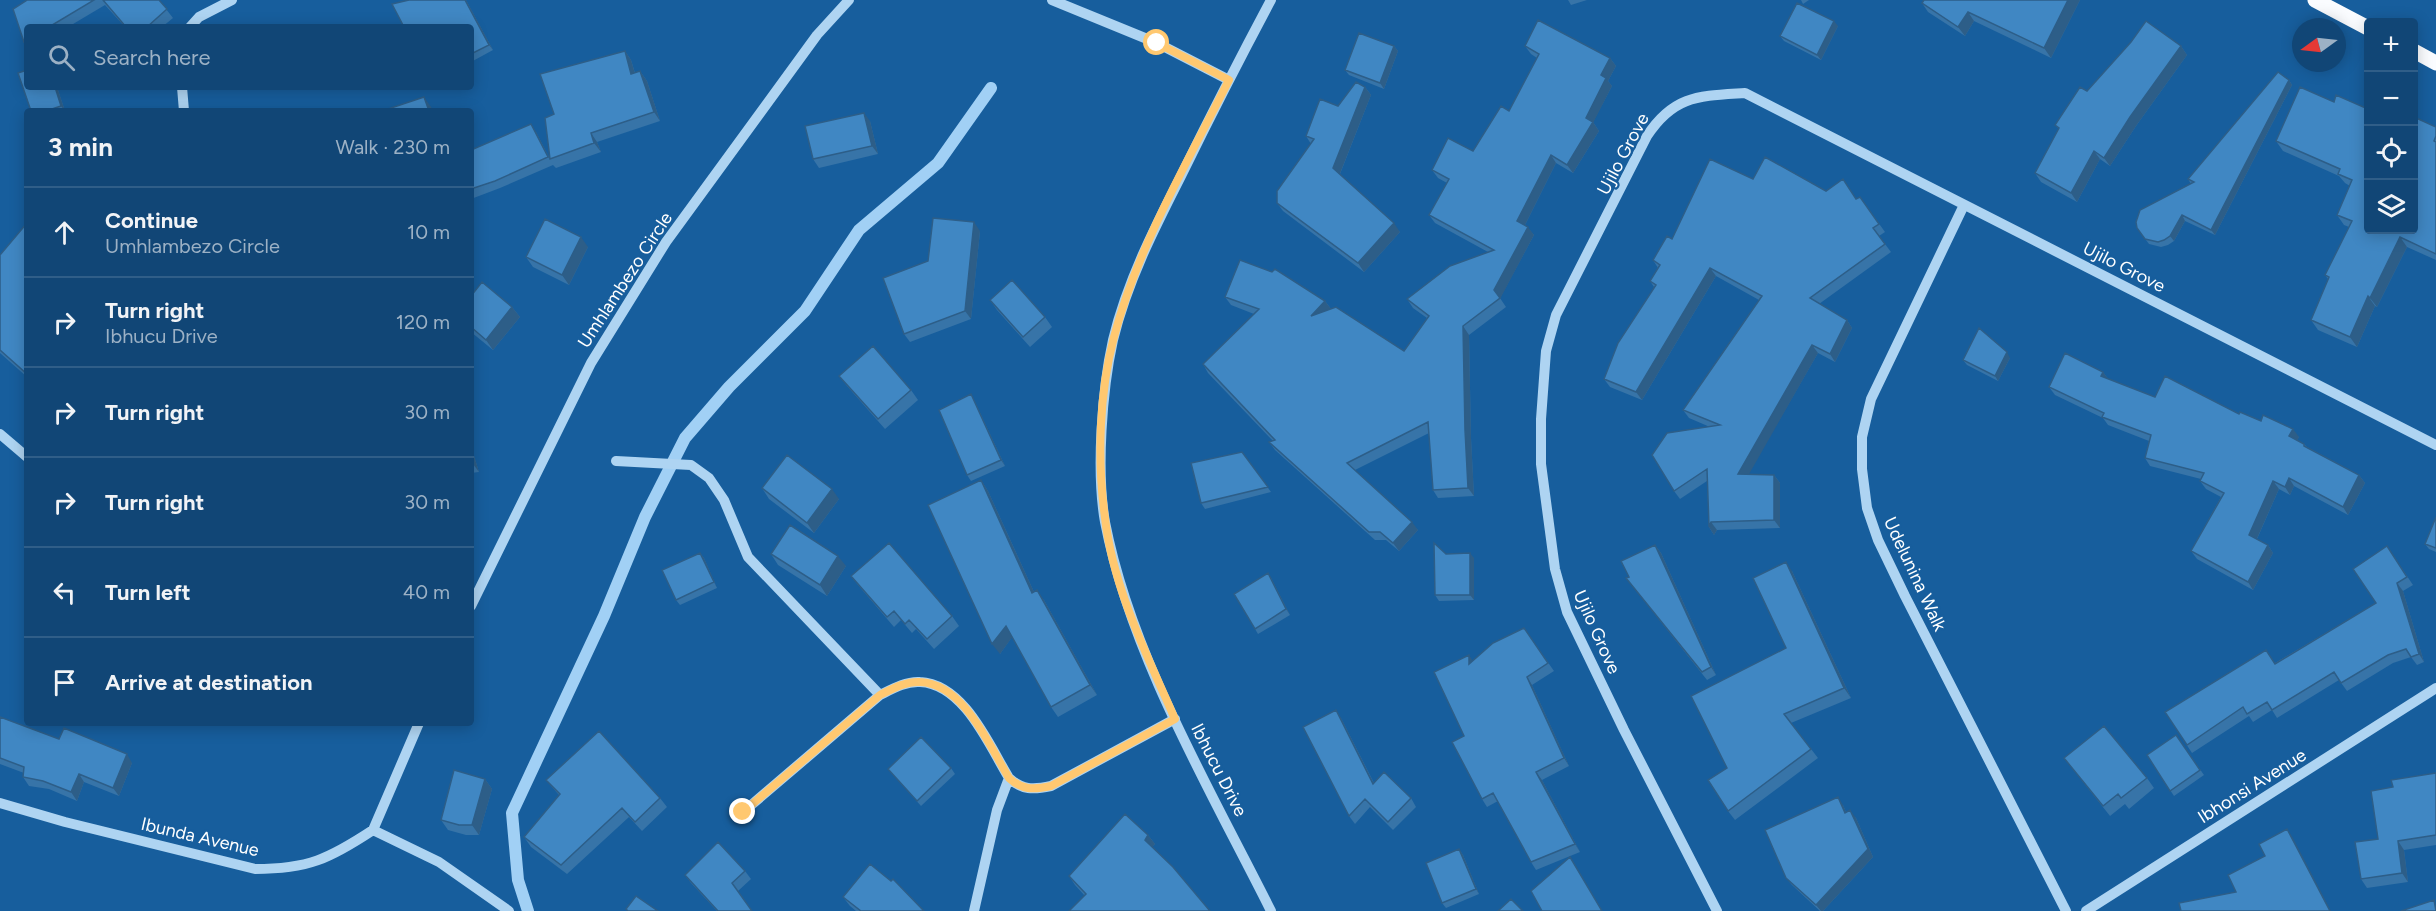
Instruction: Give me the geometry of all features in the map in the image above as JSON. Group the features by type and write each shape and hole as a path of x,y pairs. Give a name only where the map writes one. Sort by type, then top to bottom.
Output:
{"main road":[{"path":"2315,0 2364,26"},
{"path":"2418,53 2436,63"}],"street":[{"path":"193,24 199,17 232,0"},
{"name":"Umhlambezo Circle","path":"474,600 591,363 666,242 817,34 849,0"},
{"path":"1052,0 1157,43 1229,80"},
{"name":"Ibhucu Drive","path":"1271,0 1143,252 1113,339 1106,379 1101,464 1105,519 1118,575 1140,639 1175,719 1271,911"},
{"path":"182,90 184,108"},
{"name":"Ujilo Grove","path":"1717,911 1624,730 1567,612 1555,569 1541,464 1541,419 1546,351 1556,315 1647,136 1671,107 1685,101 1745,93 2436,445"},
{"name":"Udelunina Walk","path":"1964,206 1871,399 1862,437 1862,469 1867,508 1878,540 1905,596 2066,911"},
{"path":"0,434 24,454"},
{"path":"616,461 690,465 710,478 724,500 748,557 880,695"},
{"path":"743,812 880,695 907,683 920,682 933,685 951,694 965,706 1009,778 1018,786 1025,788 1037,789 1051,786 1175,719"},
{"name":"Ibhonsi Avenue","path":"2086,911 2436,688"},
{"path":"418,726 373,830 439,862 509,911"},
{"path":"974,911 997,810 1009,778"},
{"name":"Ibunda Avenue","path":"0,802 64,822 255,869 282,869 311,863 336,854 373,830"}],"building":[{"path":"27,0 94,0 54,24 24,24 24,42 13,9"},
{"path":"103,0 159,0 167,9 150,24 123,24"},
{"path":"409,0 465,0 489,45 474,52 474,24 402,24 392,4"},
{"path":"1924,0 2068,0 2044,48 1968,12 1958,27 1922,3"},
{"path":"1797,3 1834,21 1817,55 1780,36"},
{"path":"1538,20 1610,58 1601,75 1606,78 1586,118 1593,122 1567,165 1551,155 1517,221 1528,227 1494,290 1500,298 1463,326 1468,488 1433,490 1428,422 1347,463 1412,522 1393,543 1380,532 1369,532 1269,442 1275,440 1203,364 1259,309 1225,297 1240,260 1272,272 1275,269 1325,301 1311,316 1336,307 1404,351 1429,316 1407,299 1450,266 1494,250 1429,215 1449,179 1432,170 1448,138 1473,151 1501,106 1509,111 1539,54 1525,46"},
{"path":"2146,21 2181,46 2130,117 2104,158 2094,151 2071,193 2035,173 2059,128 2055,125 2080,87 2087,91 2131,42"},
{"path":"1359,33 1394,46 1380,83 1345,70"},
{"path":"625,51 631,74 640,71 654,112 591,133 594,143 550,159 545,118 554,114 540,74"},
{"path":"24,71 24,90 56,90 61,106 30,108 18,73"},
{"path":"2278,72 2289,80 2211,230 2182,215 2170,236 2164,240 2158,242 2145,239 2137,228 2136,222 2140,210 2194,182 2188,179"},
{"path":"1356,82 1365,87 1333,168 1394,223 1358,263 1277,203 1277,191 1314,139 1306,136 1320,99 1338,106"},
{"path":"2300,87 2334,102 2336,95 2364,107 2364,234 2418,234 2418,119 2436,127 2434,141 2436,142 2436,254 2400,237 2370,298 2368,296 2350,337 2311,320 2329,277 2325,275 2352,221 2337,215 2352,180 2338,174 2340,169 2276,141"},
{"path":"424,97 428,108 391,108"},
{"path":"864,113 872,146 813,159 805,126"},
{"path":"531,124 548,157 474,188 474,149"},
{"path":"1765,157 1826,191 1843,179 1856,199 1860,197 1879,224 1873,228 1885,244 1810,298 1847,320 1830,354 1812,345 1738,474 1774,475 1774,520 1711,522 1709,527 1707,469 1674,491 1652,455 1667,433 1720,425 1683,410 1762,296 1710,268 1636,392 1604,379 1618,343 1656,285 1650,281 1660,265 1653,260 1667,236 1672,239 1710,159 1753,179"},
{"path":"933,218 974,222 965,311 904,334 883,278 928,261"},
{"path":"545,219 581,237 562,275 526,257"},
{"path":"24,227 24,371 0,350 0,255"},
{"path":"1012,280 1045,317 1023,337 990,300"},
{"path":"482,282 512,307 486,340 474,330 474,292"},
{"path":"1979,328 2007,352 1995,376 1963,360"},
{"path":"873,346 911,390 878,419 839,376"},
{"path":"2065,353 2103,372 2101,376 2155,397 2165,376 2239,414 2240,412 2261,421 2263,415 2293,429 2289,436 2304,446 2359,475 2343,507 2289,478 2285,487 2273,481 2249,535 2268,545 2248,582 2191,551 2224,493 2200,481 2204,473 2145,458 2151,435 2102,417 2104,413 2049,387"},
{"path":"971,394 1001,460 967,475 939,410"},
{"path":"1242,452 1268,487 1201,503 1191,463"},
{"path":"787,455 832,489 807,523 762,488"},
{"path":"981,480 1032,593 1037,590 1090,685 1051,707 1006,626 992,644 928,505"},
{"path":"2436,517 2436,548 2425,544"},
{"path":"790,525 838,556 820,585 771,554"},
{"path":"889,543 952,616 927,639 909,620 905,624 894,611 887,617 851,576"},
{"path":"1434,543 1446,554 1470,553 1470,595 1435,595"},
{"path":"1655,545 1711,667 1702,672 1626,578 1629,577 1621,561"},
{"path":"2387,546 2407,577 2397,583 2419,654 2411,657 2406,649 2388,655 2341,683 2334,672 2272,710 2267,702 2247,714 2243,707 2187,745 2165,712 2266,650 2275,664 2376,603 2353,569"},
{"path":"700,553 714,582 676,600 662,570"},
{"path":"1786,562 1844,688 1784,714 1811,749 1728,811 1708,780 1727,768 1691,696 1786,648 1753,578"},
{"path":"1268,573 1286,609 1255,629 1234,594"},
{"path":"1524,628 1548,663 1527,677 1564,758 1536,772 1575,844 1531,862 1493,793 1482,799 1452,742 1464,736 1434,672 1469,655 1469,664 1493,643"},
{"path":"1336,710 1373,784 1384,772 1411,798 1388,822 1365,799 1349,816 1303,727"},
{"path":"0,717 59,739 64,728 127,754 113,788 79,774 71,792 43,781 23,777 24,767 0,758"},
{"path":"2104,726 2147,778 2121,798 2118,794 2103,806 2064,758"},
{"path":"599,731 660,798 635,822 622,808 561,865 524,837 560,794 546,780"},
{"path":"2176,735 2200,770 2170,791 2147,755"},
{"path":"921,737 951,768 917,801 888,769"},
{"path":"454,770 485,779 472,825 459,825 441,820"},
{"path":"2436,773 2436,835 2398,841 2402,873 2361,879 2355,842 2378,839 2371,791 2393,787 2391,780"},
{"path":"1838,797 1845,813 1850,810 1868,849 1816,905 1786,878 1765,830"},
{"path":"1125,814 1148,835 1145,840 1173,867 1210,911 1069,911 1086,894 1069,876"},
{"path":"2287,829 2330,911 2181,911 2179,903 2236,892 2228,875 2265,856 2259,844"},
{"path":"718,842 745,871 732,883 752,911 718,911 685,875"},
{"path":"1459,849 1476,889 1442,903 1426,863"},
{"path":"1570,857 1602,911 1542,911 1531,891"},
{"path":"870,864 891,881 893,879 924,911 861,911 843,897"},
{"path":"636,896 658,911 628,911 626,909"},
{"path":"1511,899 1523,911 1498,911"},
{"path":"2434,900 2436,911 2401,911"}],"waterway":[{"path":"528,911 518,880 512,813 604,616 645,517 685,438 729,387 805,311 859,230 938,163 991,88"}],"route":[{"path":"743,812 880,695 907,683 920,682 933,685 951,694 965,706 1009,778 1018,786 1025,788 1037,789 1051,786 1175,719 1140,639 1118,575 1105,519 1101,464 1106,379 1113,339 1143,252 1229,80 1157,43"}]}
